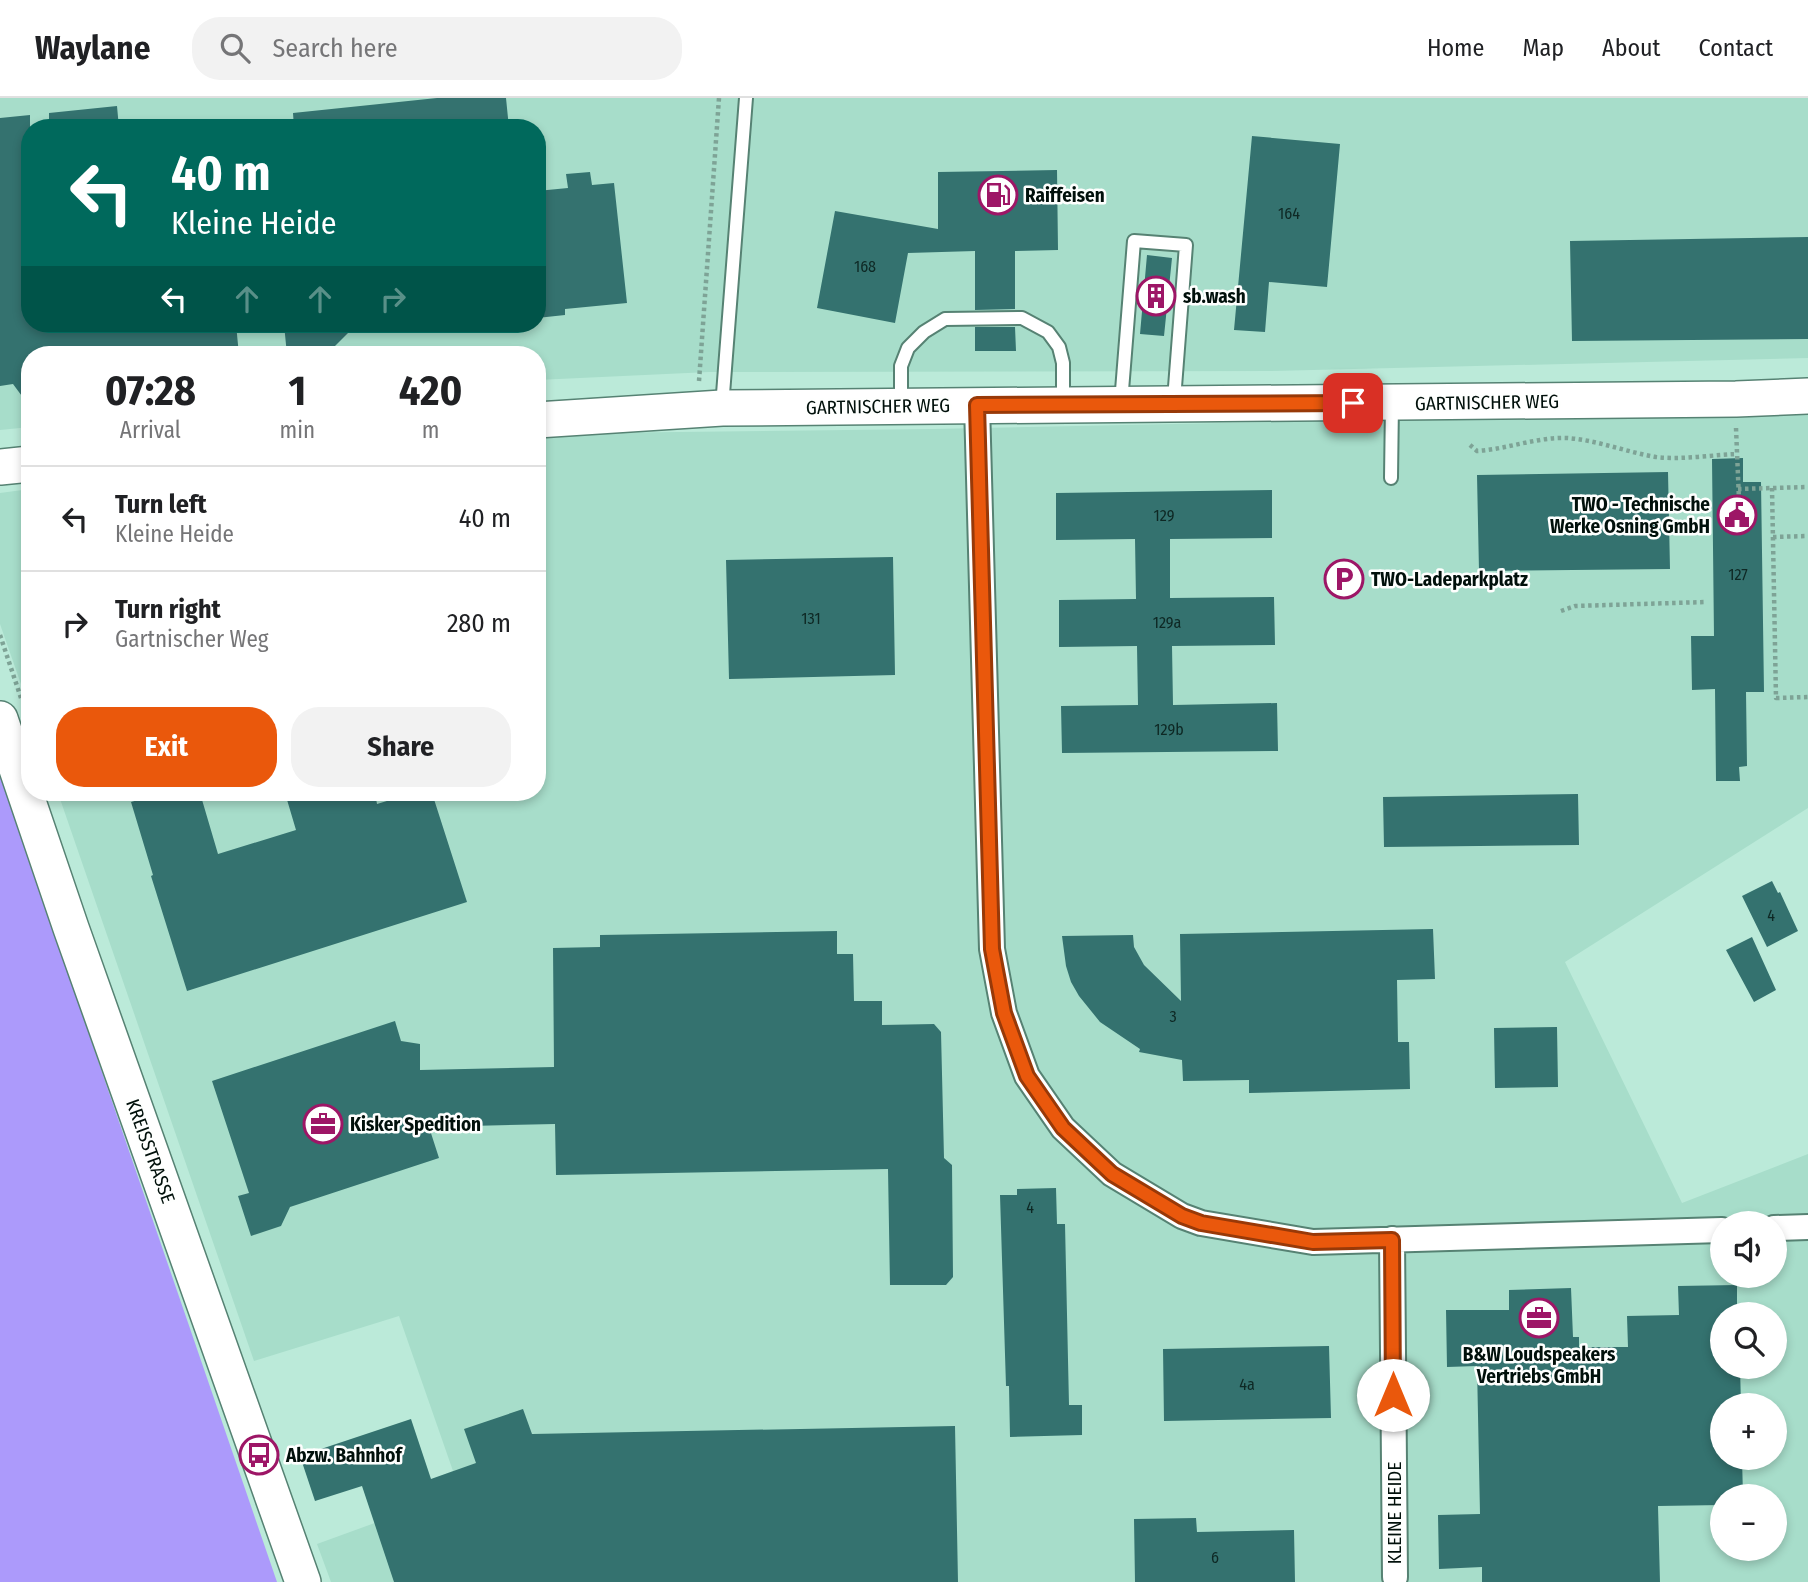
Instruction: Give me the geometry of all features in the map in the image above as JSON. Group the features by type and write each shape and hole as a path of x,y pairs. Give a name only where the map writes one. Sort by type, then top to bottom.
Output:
{"street":[{"name":"GARTNISCHER WEG","path":"546,419 710,396 901,406 1392,403 1808,396"},
{"path":"977,405 992,949 1004,1013 1027,1076 1063,1128 1112,1174 1182,1216 1201,1223 1313,1242 1710,1230"},
{"path":"0,467 21,465"},
{"name":"KREISSTRASSE","path":"13,714 21,744"},
{"name":"KREISSTRASSE","path":"36,801 71,929 303,1582"},
{"path":"1787,1228 1808,1227"},
{"name":"KLEINE HEIDE","path":"1391,1579 1392,1240"}],"lane":[{"path":"710,396 746,98"},
{"path":"1121,404 1134,241 1186,245 1174,404"},
{"path":"901,406 901,366 908,348 924,332 945,319 1022,318 1048,332 1059,347 1063,363 1063,404"},
{"path":"1391,478 1392,403"}],"path":[{"path":"710,396 719,98"},
{"path":"1736,399 1739,500"},
{"path":"1470,445 1477,450 1500,450 1543,439 1566,438 1587,440 1661,457 1737,454"},
{"path":"1738,489 1808,487"},
{"path":"1772,488 1776,698 1808,697"},
{"path":"1773,537 1808,536"},
{"path":"1561,611 1575,606 1706,602"},
{"path":"0,635 13,714"}],"shaded area":[{"path":"0,98 1808,98 1808,358 1272,371 709,372 546,380 546,346 21,346 21,428 0,430"},
{"path":"1808,411 1808,808 1565,962 1682,1203 1808,1154 1808,1582 331,1582 317,1544 416,1508 410,1488 453,1471 399,1316 254,1361 61,801 546,801 546,436"},
{"path":"21,490 21,684 0,624 0,493"},
{"path":"0,775 277,1582 0,1582"}],"building":[{"path":"437,98 506,98 508,119 293,119 293,113"},
{"path":"117,106 118,119 49,119 49,113"},
{"path":"30,115 30,119 21,119 21,333 237,333 238,346 21,346 21,395 13,384 0,386 0,118"},
{"path":"1252,136 1340,144 1327,287 1269,282 1265,332 1234,330"},
{"path":"1057,170 1058,250 1015,251 1015,309 975,310 975,251 908,253 895,323 817,308 835,211 938,229 938,172"},
{"path":"590,172 592,185 614,183 627,303 565,309 565,315 546,317 546,190 568,188 566,174"},
{"path":"1808,237 1808,339 1572,341 1570,241"},
{"name":"sb.wash","path":"1147,255 1172,258 1164,336 1140,334"},
{"path":"975,327 1015,327 1016,351 975,351"},
{"path":"285,333 348,333 335,346 286,346"},
{"path":"1743,458 1743,482 1761,482 1764,692 1746,692 1747,766 1739,767 1740,781 1716,781 1715,689 1692,690 1691,636 1714,636 1712,459"},
{"path":"1668,472 1670,569 1479,571 1477,475"},
{"path":"1272,490 1272,538 1170,539 1170,598 1274,597 1275,645 1172,646 1173,705 1277,703 1278,751 1062,753 1061,706 1138,705 1137,646 1059,647 1059,600 1136,599 1135,539 1056,540 1056,493"},
{"path":"893,557 895,675 729,679 726,560"},
{"path":"1578,794 1579,845 1384,847 1383,797"},
{"path":"202,801 218,854 296,830 287,801 376,801 377,804 387,801 435,801 467,902 187,991 131,802"},
{"path":"1772,881 1798,931 1767,947 1742,896"},
{"path":"1433,929 1435,979 1397,980 1398,1042 1409,1042 1410,1089 1249,1093 1249,1080 1183,1081 1182,1060 1139,1052 1140,1049 1100,1022 1071,982 1062,936 1133,935 1134,947 1144,965 1181,1001 1180,934"},
{"path":"837,931 837,954 853,954 854,1001 882,1001 882,1025 934,1024 941,1032 944,1158 952,1165 953,1277 946,1285 890,1285 888,1169 556,1175 555,1124 429,1127 439,1158 290,1207 281,1226 251,1236 238,1196 249,1193 212,1081 395,1021 401,1041 420,1044 420,1070 554,1067 553,948 600,947 600,935"},
{"path":"1752,937 1776,990 1754,1002 1726,950"},
{"path":"1557,1027 1558,1087 1495,1088 1494,1028"},
{"path":"1056,1188 1057,1224 1065,1224 1069,1405 1082,1405 1082,1435 1010,1437 1000,1195 1017,1195 1017,1189"},
{"path":"1678,1286 1737,1288 1737,1302 1710,1302 1710,1379 1740,1379 1741,1393 1710,1393 1710,1470 1742,1470 1743,1484 1710,1484 1710,1505 1658,1506 1660,1582 1482,1582 1482,1567 1439,1569 1438,1515 1480,1514 1477,1366 1447,1367 1446,1310 1509,1310 1509,1290 1571,1288 1573,1337 1579,1337 1579,1347 1628,1347 1627,1316 1679,1315"},
{"path":"1329,1346 1331,1418 1164,1421 1163,1349"},
{"path":"523,1409 532,1434 955,1426 958,1582 394,1582 362,1486 315,1501 300,1456 411,1419 431,1479 476,1463 464,1429"},
{"path":"1196,1518 1197,1532 1294,1530 1295,1582 1135,1582 1134,1519"}],"place":[{"name":"Raiffeisen","path":"998,195"},
{"name":"sb.wash","path":"1156,296"},
{"name":"TWO - Technische Werke Osning GmbH","path":"1737,515"},
{"name":"TWO-Ladeparkplatz","path":"1344,579"},
{"name":"Kisker Spedition","path":"323,1124"},
{"name":"B&W Loudspeakers Vertriebs GmbH","path":"1539,1318"},
{"name":"Abzw. Bahnhof","path":"259,1455"}],"route":[{"path":"1353,403 977,405 992,949 1004,1013 1027,1076 1063,1128 1112,1174 1182,1216 1201,1223 1313,1242 1392,1240 1393,1395"}]}
